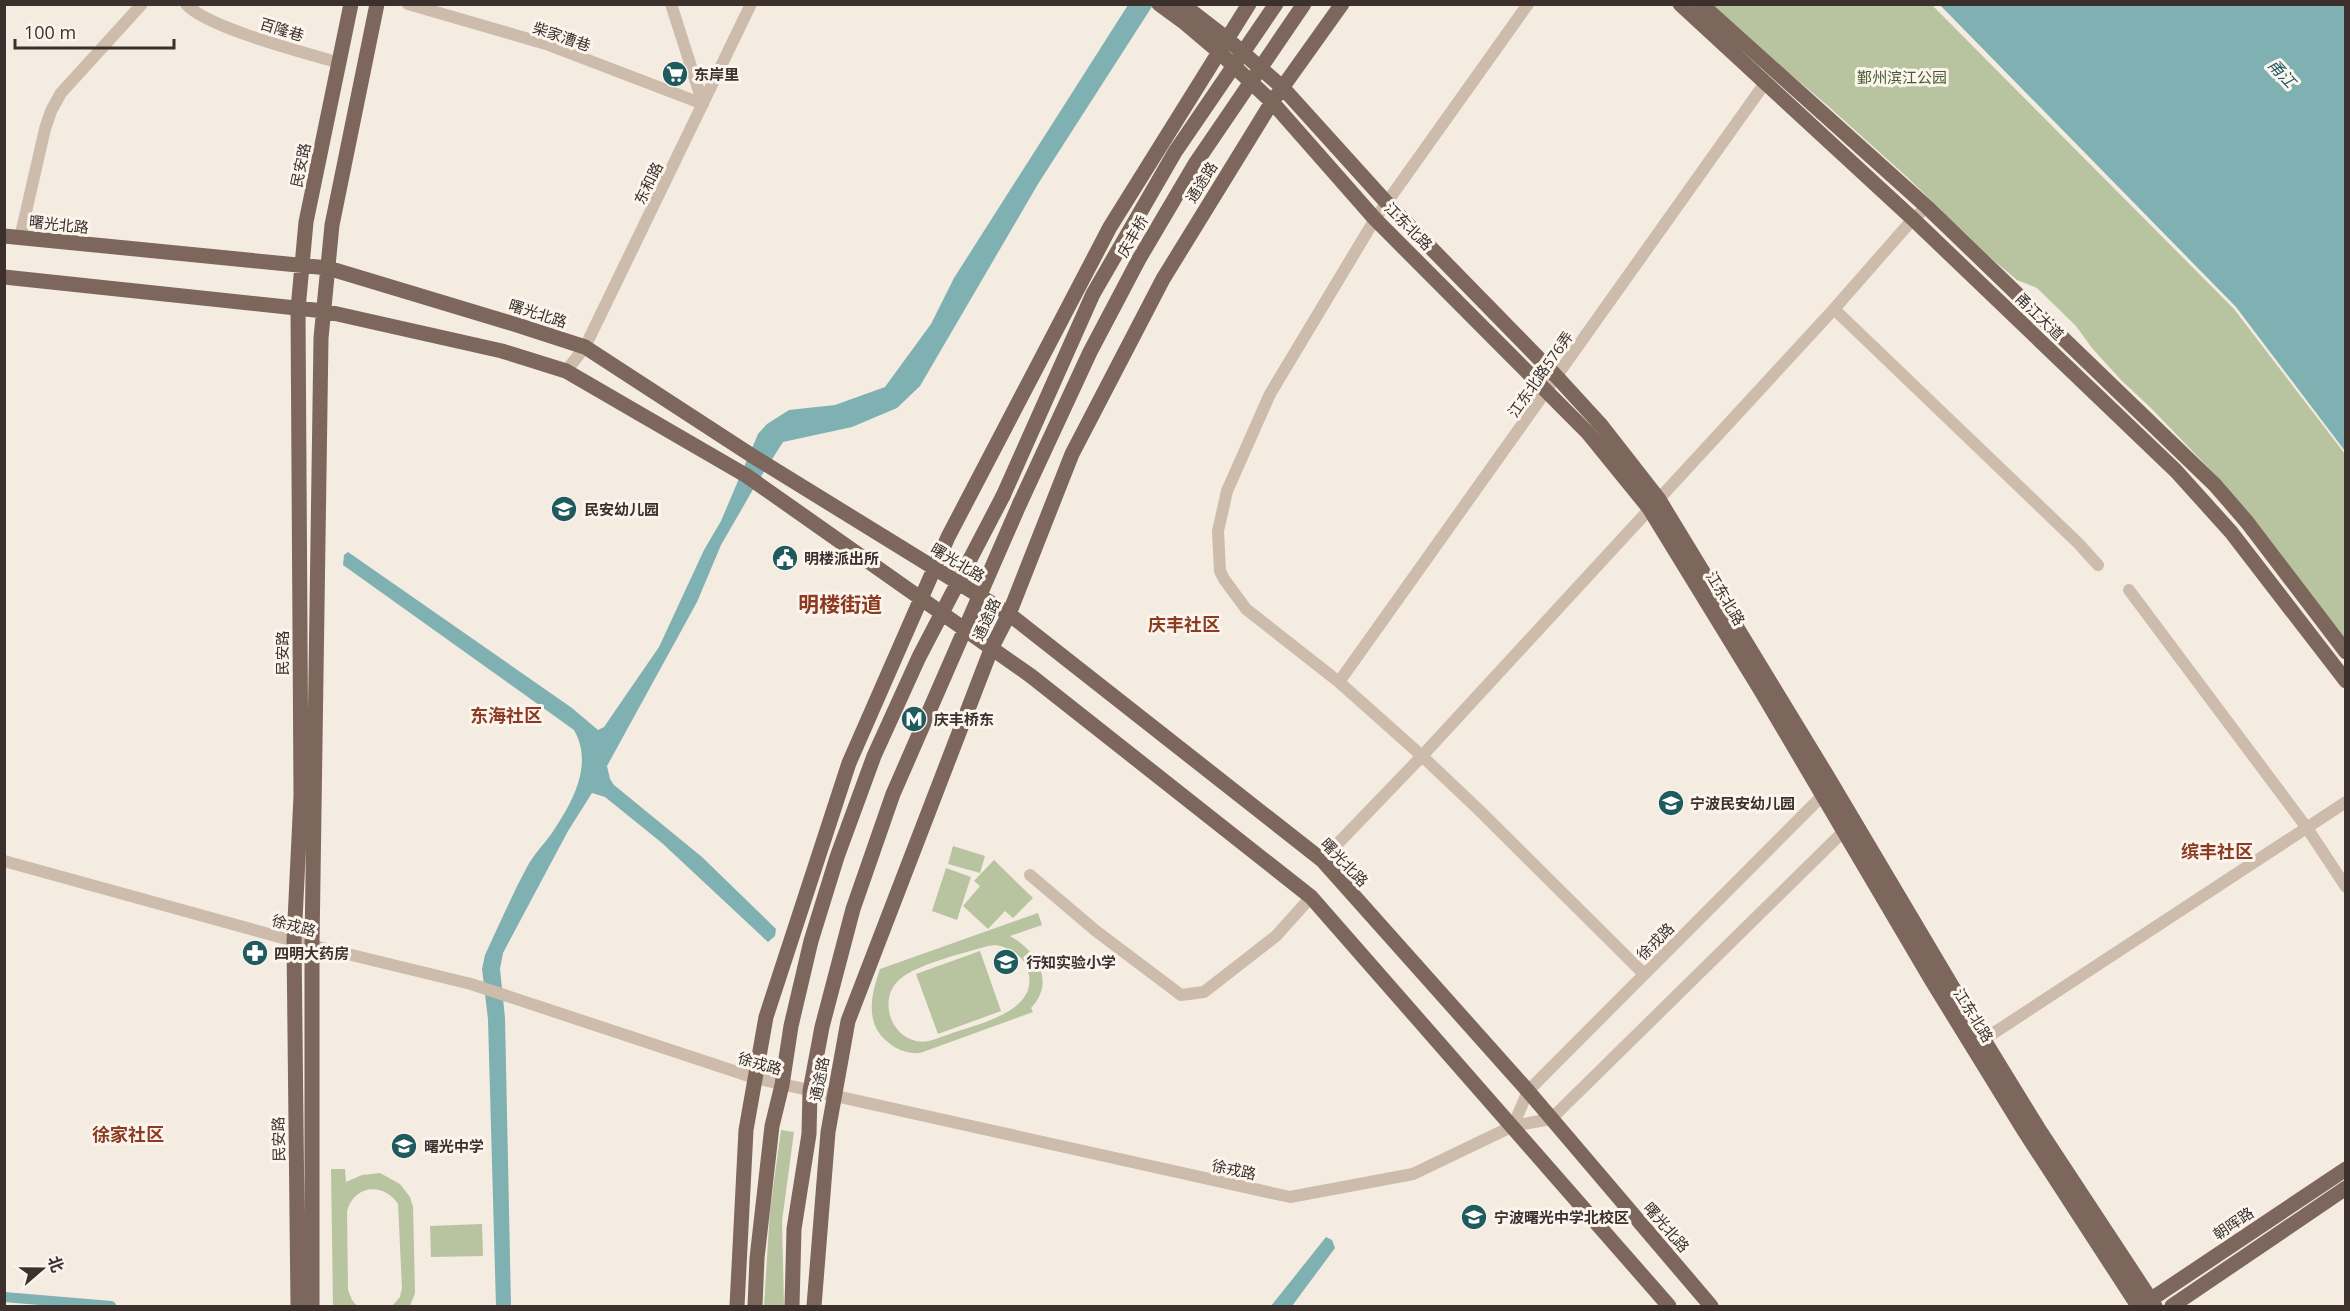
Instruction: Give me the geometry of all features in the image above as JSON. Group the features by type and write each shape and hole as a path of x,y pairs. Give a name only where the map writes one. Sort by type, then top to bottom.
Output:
{"main road":[{"name":"民安路","path":"298,1306 294,941 301,796 298,309 306,222 351,4"},
{"path":"312,1306 312,945 321,360 332,225 377,4"},
{"name":"江东北路","path":"1159,4 1185,12 1222,45 1283,88 1387,203 1601,425 1653,503 1760,689 1849,826 1978,1043 2025,1132 2146,1305"},
{"path":"737,1306 746,1130 766,1017 849,763 948,537 1110,227 1249,4"},
{"name":"庆丰桥","path":"957,583 1003,496 1093,294 1175,152 1276,4"},
{"name":"庆丰桥","path":"1020,503 1090,352 1139,259 1195,164 1304,4"},
{"name":"通途路","path":"814,1306 828,1132 848,1021 992,647 1009,614 1072,454 1163,279 1272,102 1342,4"},
{"name":"甬江大道","path":"1680,4 1913,219 2176,471 2231,532 2346,681"},
{"name":"甬江大道","path":"1701,4 1926,207 2215,485 2247,522 2346,652"},
{"name":"江东北路","path":"1222,45 1375,219 1547,390 1653,503"},
{"name":"曙光北路","path":"4,236 328,268 585,347 751,455 1009,614 1322,860 1528,1091 1712,1306"},
{"path":"4,277 324,311 502,351 566,371 747,476 992,647 1311,897 1669,1306"},
{"name":"通途路","path":"792,1306 794,1229 808,1134 810,1091 822,1027 852,909 893,794 1020,503"},
{"path":"756,1306 757,1258 772,1126 782,1085 791,1026 811,941 837,857 874,756 919,657 957,583"},
{"name":"朝晖路","path":"2146,1305 2346,1169"},
{"path":"2172,1306 2346,1188"}],"street":[{"path":"20,238 51,111 61,93 142,4"},
{"name":"百隆巷","path":"186,4 194,13 243,33 340,63"},
{"name":"柴家漕巷","path":"408,4 546,44 703,104"},
{"path":"671,4 703,104"},
{"name":"东和路","path":"566,371 585,347 751,4"},
{"path":"1528,4 1375,219 1270,394 1227,492 1218,531 1220,571 1246,609 1339,682 1422,756 1480,810 1644,974"},
{"name":"江东北路576弄","path":"1339,682 1765,83"},
{"path":"1322,860 1422,756 1926,207"},
{"path":"1834,309 2078,543 2098,565"},
{"path":"2129,590 2307,828 2346,887"},
{"name":"徐戎路","path":"1513,1126 1528,1091 1827,791"},
{"path":"1978,1043 2346,802"},
{"path":"1551,1119 1849,826"},
{"name":"徐戎路","path":"4,861 294,941 471,984 755,1078 1290,1197 1413,1174 1513,1126 1551,1119"},
{"path":"1030,875 1096,931 1181,995 1204,992 1276,936 1311,897"}],"green space":[{"name":"鄞州滨江公园","path":"1713,5 1932,5 2234,309 2345,454 2345,641 2224,484 2121,380 2076,326 2037,288 2017,280 1992,259 1907,177 1729,22"},
{"path":"953,846 985,856 980,873 948,864"},
{"path":"994,860 1033,898 1013,918 1005,911 988,929 963,906 980,886 974,881"},
{"path":"946,868 971,877 957,920 932,911"},
{"path":"1038,913 1042,925 1010,936 1028,950 1040,968 1042,988 1031,1008 1033,1012 920,1053 896,1048 881,1035 876,1027 872,999 880,969","holes":["996,945 1018,955 1027,968 1029,983 1025,995 1016,1006 989,1021 928,1041 920,1042 907,1037 893,1024 888,1006 889,996 899,980 917,969 941,960"]},
{"path":"980,951 1001,1011 938,1034 916,974"},
{"path":"781,1130 794,1132 782,1221 784,1306 764,1306 770,1210"},
{"path":"331,1169 345,1169 346,1182 362,1175 380,1173 400,1184 410,1197 413,1207 415,1293 410,1306 392,1306 400,1297 402,1288 398,1204 385,1192 370,1189 356,1196 347,1211 348,1290 357,1306 333,1306"},
{"path":"482,1224 483,1256 431,1257 430,1226"}],"water":[{"path":"1128,5 1153,5 1038,184 920,386 897,408 852,427 783,442 721,545 697,602 607,766 614,785 702,857 776,929 775,936 768,942 662,843 605,797 592,793 568,831 503,953 500,969 505,1018 511,1306 496,1306 488,1019 482,969 485,955 527,867 552,833 573,796 581,770 580,743 574,730 343,565 344,555 348,552 572,708 598,730 604,727 659,647 704,550 721,521 758,434 767,424 789,410 835,405 885,387 931,324 954,278"},
{"name":"甬江","path":"1940,5 2345,5 2345,451 2236,307"},
{"path":"1326,1237 1332,1240 1335,1248 1292,1306 1271,1306"}],"waterway":[{"path":"4,1297 111,1306"}],"place":[{"name":"东岸里","path":"675,74"},
{"name":"民安幼儿园","path":"564,509"},
{"name":"明楼派出所","path":"785,558"},
{"name":"庆丰桥东","path":"914,719"},
{"name":"宁波民安幼儿园","path":"1671,803"},
{"name":"四明大药房","path":"255,953"},
{"name":"行知实验小学","path":"1006,962"},
{"name":"曙光中学","path":"404,1146"},
{"name":"宁波曙光中学北校区","path":"1474,1217"}],"district":[{"name":"明楼街道","path":"840,604"},
{"name":"庆丰社区","path":"1184,624"},
{"name":"东海社区","path":"506,715"},
{"name":"缤丰社区","path":"2217,851"},
{"name":"徐家社区","path":"128,1134"}]}
